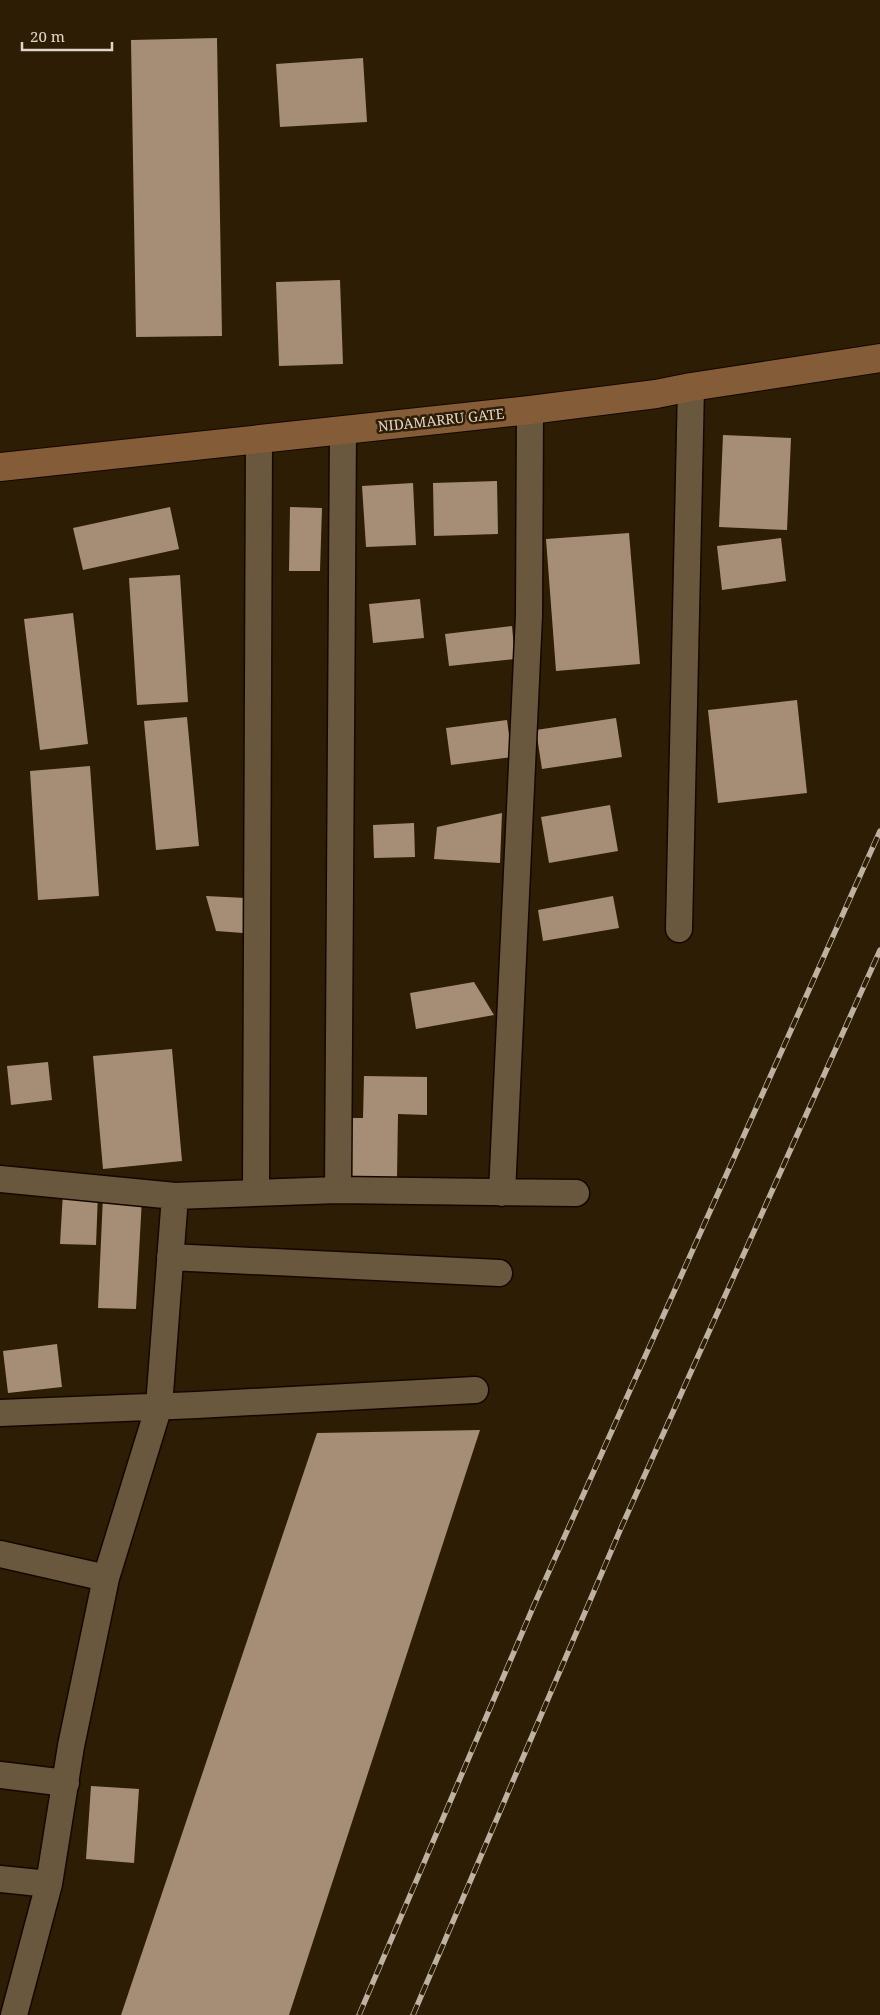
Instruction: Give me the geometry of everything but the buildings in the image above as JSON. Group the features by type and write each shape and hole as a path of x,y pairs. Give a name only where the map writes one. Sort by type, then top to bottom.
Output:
{"main road":[{"name":"NIDAMARRU GATE","path":"0,467 530,410 656,394 880,358"}],"street":[{"path":"679,929 691,387"},
{"path":"502,1193 529,616 530,410"},
{"path":"338,1190 343,430"},
{"path":"256,1192 259,440"},
{"path":"0,1179 175,1196 338,1190 502,1193 576,1192"},
{"path":"14,2015 49,1884 71,1746 106,1578 159,1406 175,1196"},
{"path":"170,1257 499,1274"},
{"path":"0,1413 475,1390"},
{"path":"0,1554 106,1578"},
{"path":"0,1775 66,1783"},
{"path":"0,1879 49,1884"}],"railway":[{"path":"359,2015 534,1605 880,831"},
{"path":"413,2015 621,1528 880,950"}]}
